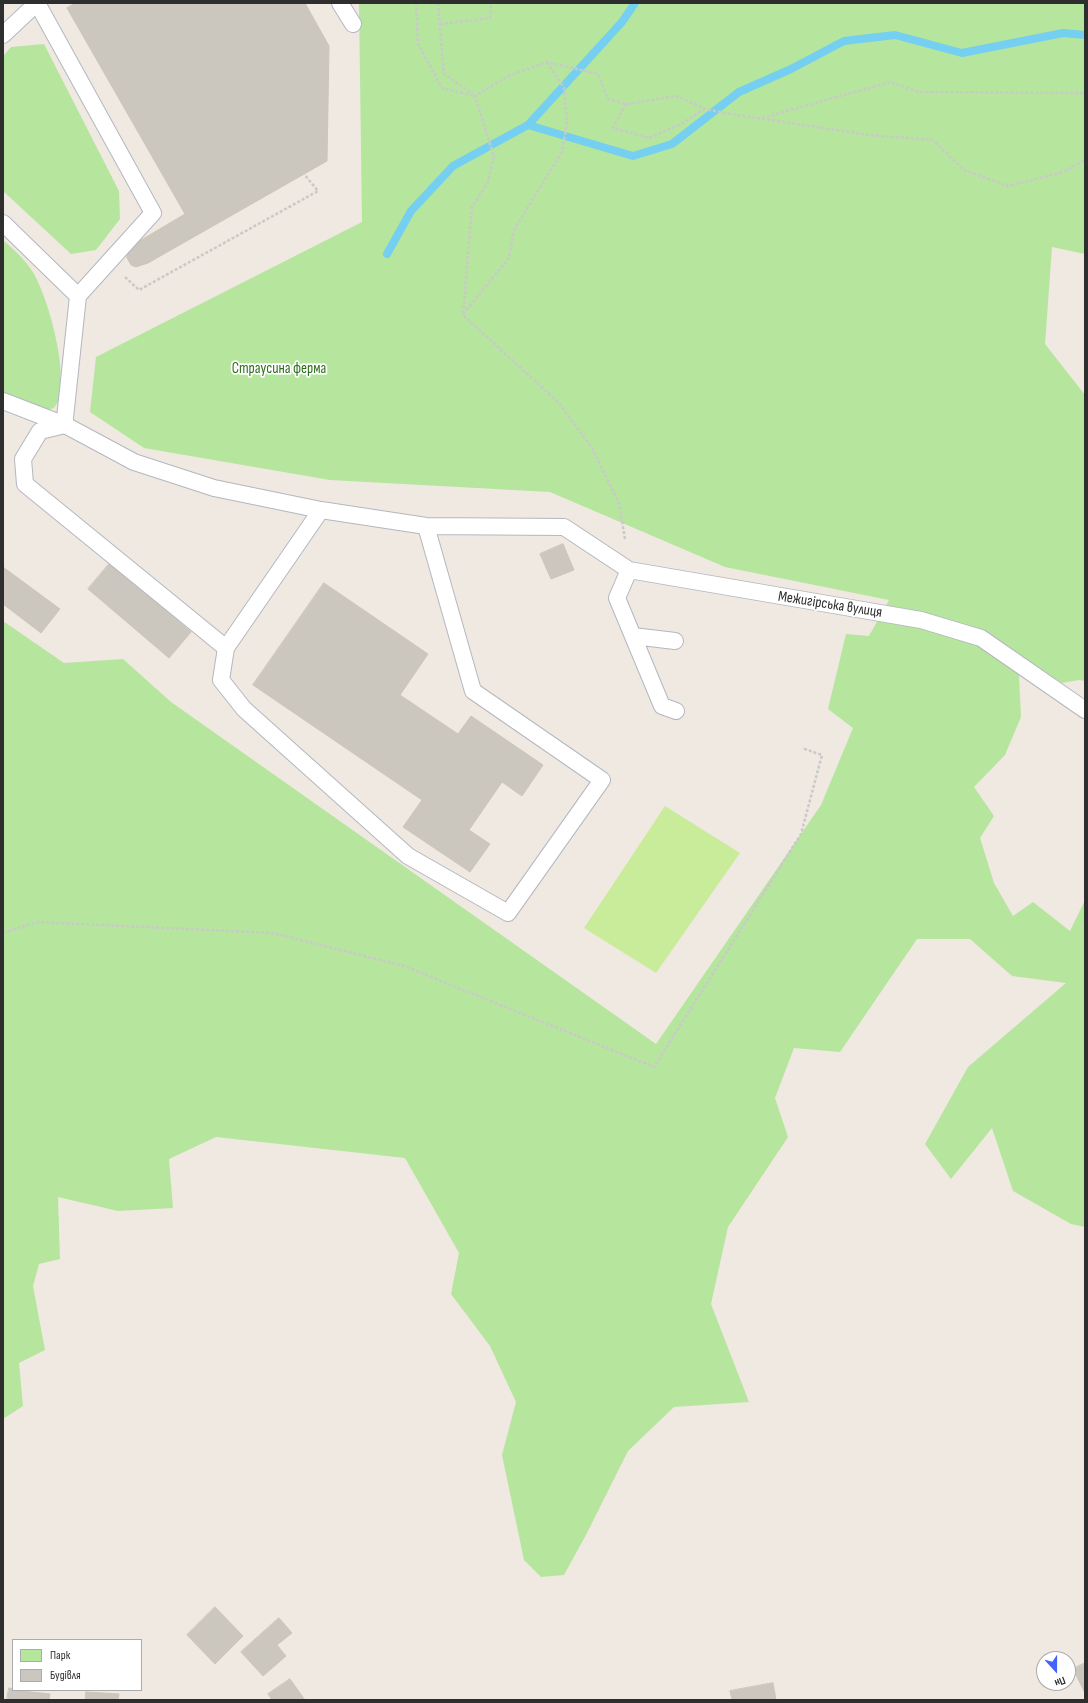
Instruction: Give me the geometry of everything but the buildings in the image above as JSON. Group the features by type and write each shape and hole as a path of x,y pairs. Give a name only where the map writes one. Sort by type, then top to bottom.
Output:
{"lane":[{"path":"3,35 37,3 153,213 78,296 65,425"},
{"path":"340,3 353,24"},
{"path":"3,223 78,296"},
{"path":"3,401 65,425 134,462 214,488 321,510 426,526 473,691 602,780 508,912 408,856 244,709 221,680 226,648 321,510"},
{"path":"65,425 40,431 23,459 25,484 226,648"},
{"name":"Межигірська вулиця","path":"426,526 564,528 629,570 921,620 981,638 1085,710"},
{"path":"629,570 618,598 662,706 676,711"},
{"path":"633,636 675,641"}],"path":[{"path":"416,3 418,44 442,88 475,96 508,76 547,62 598,74 608,99 626,104 677,96 705,109 730,114 869,136 933,140 964,170 1008,186 1063,172 1085,160"},
{"path":"438,3 444,74 475,96 494,157 487,184 472,207 463,315"},
{"path":"440,24 490,18 491,3"},
{"path":"463,315 509,258 514,230 562,152 567,123 564,88 547,62"},
{"path":"760,119 890,82 919,92 1085,92"},
{"path":"626,104 614,128 649,138 683,123 705,109"},
{"path":"109,262 139,290 318,191 304,174"},
{"path":"463,315 559,403 592,448 619,503 629,570"},
{"path":"3,933 37,922 273,934 404,966 654,1067 801,834 822,755 802,748"}],"green space":[{"name":"Страусина ферма","path":"359,3 1085,3 1085,254 1052,247 1045,344 1085,395 1085,681 1079,680 1062,683 1018,656 1021,717 1005,755 974,787 994,816 980,838 994,883 1013,916 1033,902 1070,931 1085,900 1085,1227 1071,1224 1013,1191 992,1128 951,1179 925,1144 968,1067 1066,983 1012,976 970,939 917,939 840,1052 794,1048 775,1098 788,1137 728,1227 711,1304 749,1402 674,1407 628,1451 564,1575 541,1577 524,1560 502,1455 516,1402 490,1346 451,1294 459,1253 405,1158 216,1137 169,1159 173,1208 118,1211 58,1197 60,1259 39,1264 33,1286 45,1350 19,1363 23,1406 3,1419 3,621 64,663 123,659 171,702 656,1044 821,805 853,728 828,709 846,634 869,636 889,600 725,567 550,492 330,480 144,448 90,412 96,357 362,222"},
{"path":"44,44 119,191 120,219 96,250 71,254 3,191 3,56 11,47"},
{"path":"3,240 24,260 31,269 40,286 51,317 59,352 61,385 59,399 54,408 37,413 3,400"},
{"path":"665,806 740,853 656,973 584,928"}],"waterway":[{"path":"387,254 411,211 453,166 528,125 622,22 635,3"},
{"path":"528,125 633,156 672,144 739,92 791,69 844,41 895,35 962,53 1063,33 1085,35"}]}
